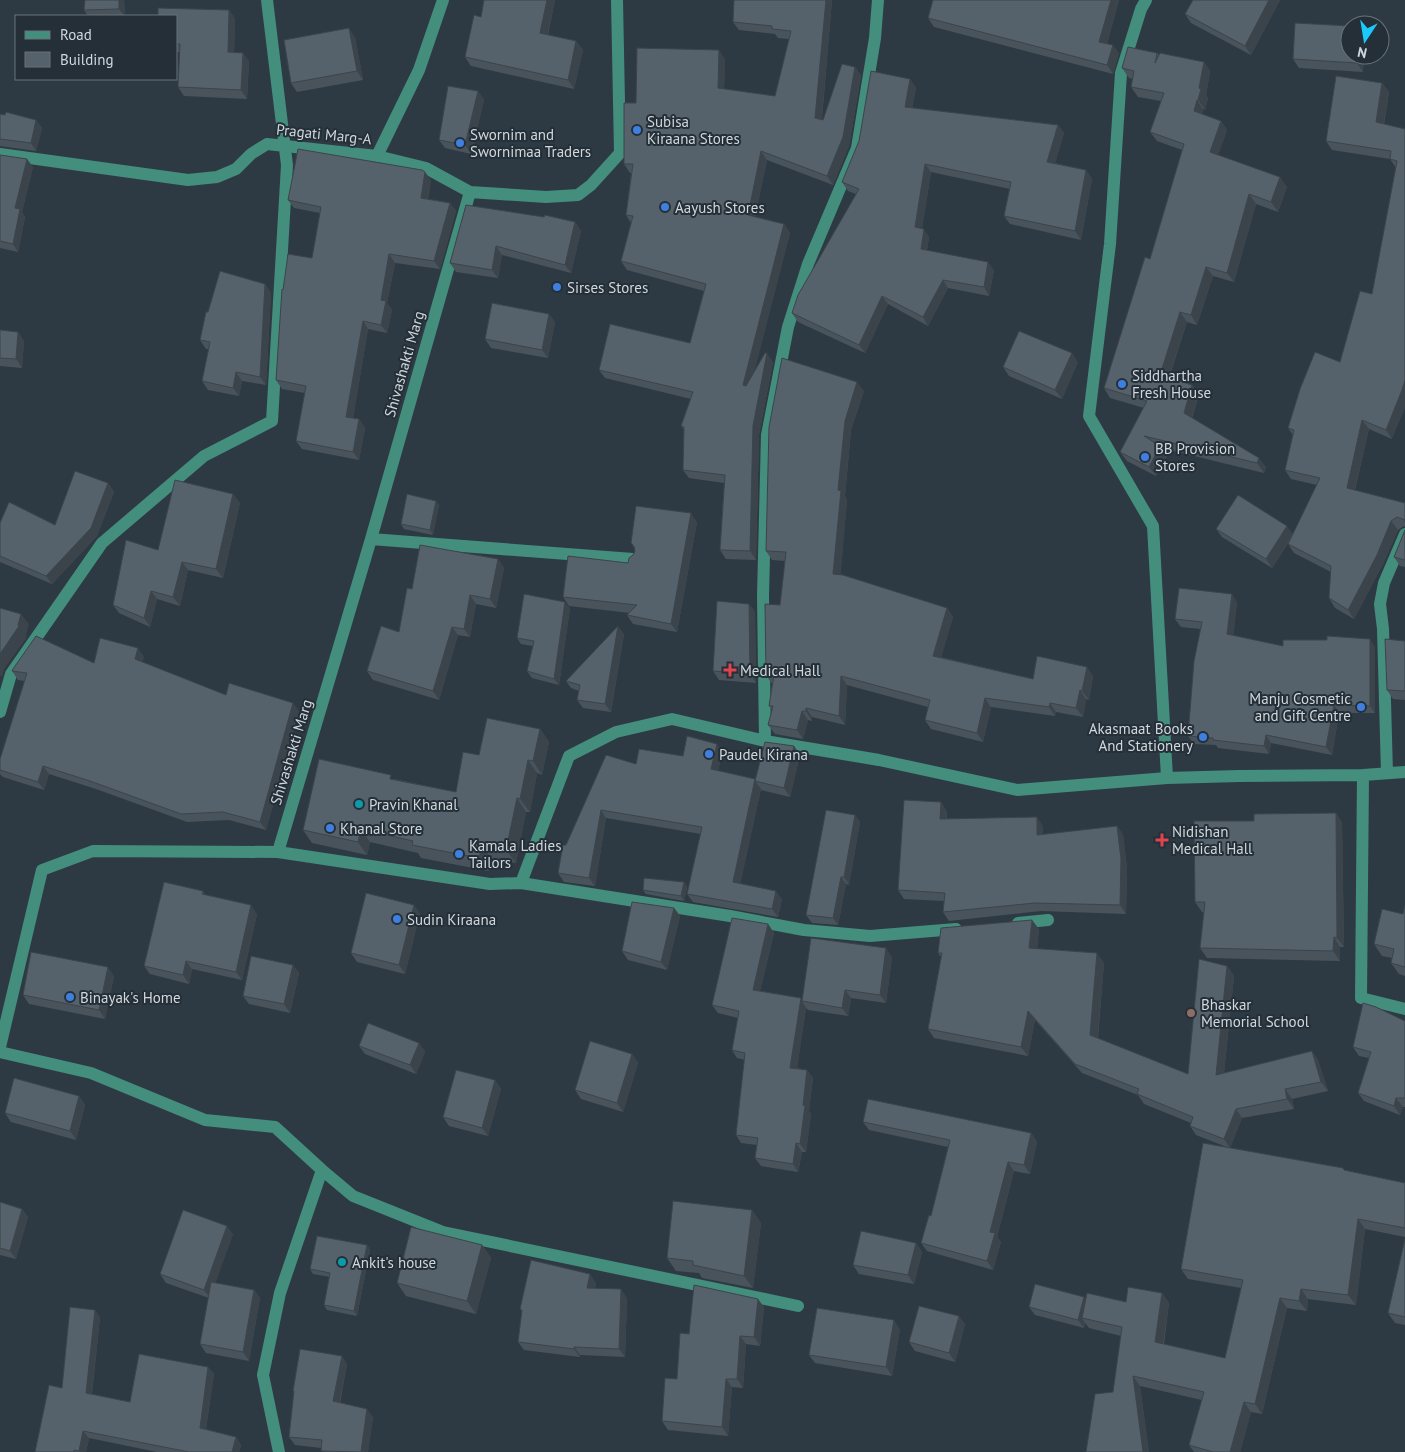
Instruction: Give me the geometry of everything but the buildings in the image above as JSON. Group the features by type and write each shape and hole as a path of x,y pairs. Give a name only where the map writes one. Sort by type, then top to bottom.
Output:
{"street":[{"path":"0,712 11,674 102,543 204,456 272,421 287,164 283,145 267,0"},
{"path":"377,156 418,70 443,0"},
{"path":"470,192 546,197 578,195 591,185 620,153 617,0"},
{"path":"765,741 763,596 767,435 788,328 808,264 857,148 875,38 878,0"},
{"path":"1146,0 1141,8 1121,73 1110,244 1089,416 1153,526 1168,778"},
{"name":"Pragati Marg-A","path":"0,154 188,180 217,177 236,169 251,154 267,144 283,145 377,156 426,168 470,192"},
{"name":"Shivashakti Marg","path":"278,852 371,539 470,192"},
{"path":"1387,773 1383,629 1380,604 1384,583 1405,534"},
{"path":"371,539 633,559"},
{"path":"521,883 569,756 616,732 672,719 765,741 879,760 1018,790 1168,778 1363,775 1405,772"},
{"path":"1363,775 1361,998 1405,1009"},
{"path":"0,1047 42,870 93,851 278,852 490,884 521,883 813,931 870,936 969,928"},
{"path":"1008,924 1048,920"},
{"path":"0,1052 91,1073 205,1120 275,1127 353,1196 443,1232 798,1306"},
{"path":"279,1452 263,1375 280,1293 322,1170"}],"place":[{"name":"Subisa Kiraana Stores","path":"637,130"},
{"name":"Swornim and Swornimaa Traders","path":"460,143"},
{"name":"Aayush Stores","path":"665,207"},
{"name":"Sirses Stores","path":"557,287"},
{"name":"Siddhartha Fresh House","path":"1122,384"},
{"name":"BB Provision Stores","path":"1145,457"},
{"name":"Medical Hall","path":"730,670"},
{"name":"Manju Cosmetic and Gift Centre","path":"1361,707"},
{"name":"Akasmaat Books And Stationery","path":"1203,737"},
{"name":"Paudel Kirana","path":"709,754"},
{"name":"Pravin Khanal","path":"359,804"},
{"name":"Khanal Store","path":"330,828"},
{"name":"Nidishan Medical Hall","path":"1162,840"},
{"name":"Kamala Ladies Tailors","path":"459,854"},
{"name":"Sudin Kiraana","path":"397,919"},
{"name":"Binayak's Home","path":"70,997"},
{"name":"Bhaskar Memorial School","path":"1191,1013"},
{"name":"Ankit's house","path":"342,1262"}]}
